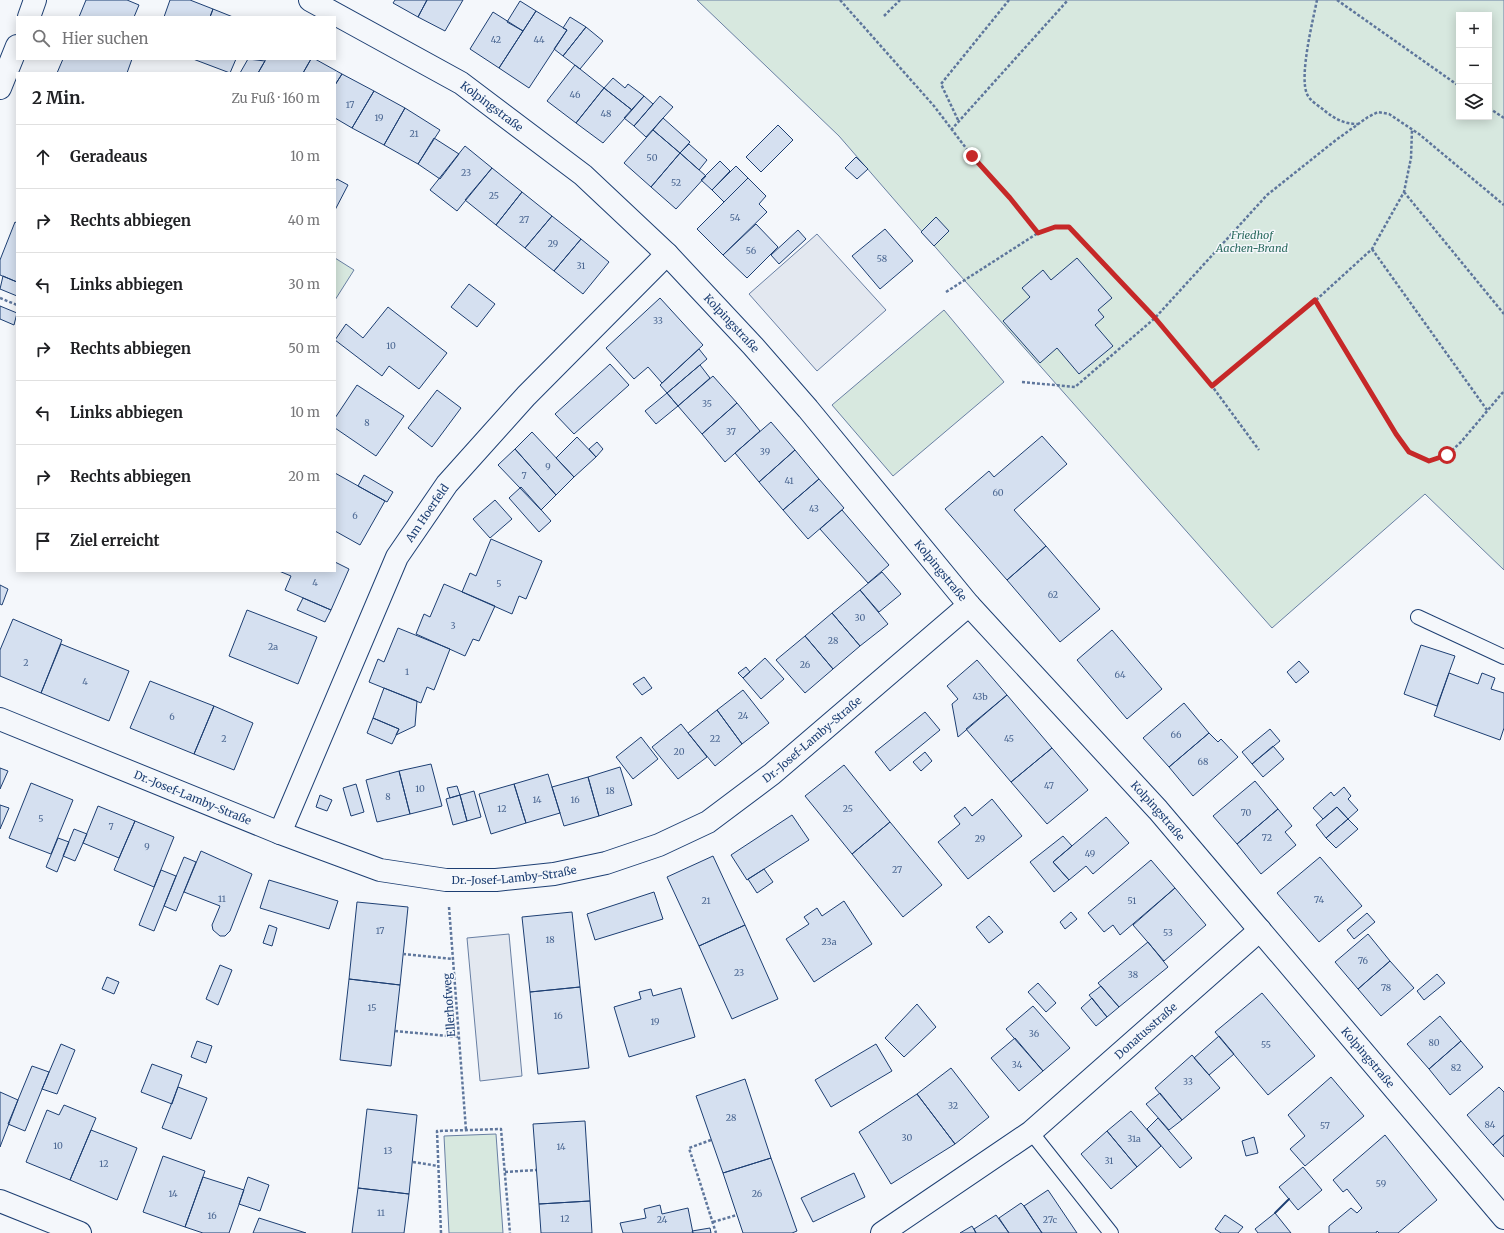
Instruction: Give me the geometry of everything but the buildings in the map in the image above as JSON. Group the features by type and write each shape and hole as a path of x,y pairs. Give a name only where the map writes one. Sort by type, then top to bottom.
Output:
{"street":[{"path":"28,16 35,0"},
{"name":"Kolpingstraße","path":"310,0 461,83 583,175 667,254 753,346 803,403 969,604 1158,810 1504,1218"},
{"path":"0,88 16,48"},
{"name":"Am Hoerfeld","path":"280,833 397,557 448,484 526,396 667,254"},
{"name":"Dr.-Josef-Lamby-Straße","path":"0,719 280,833 380,870 446,880 504,879 554,874 606,863 659,845 708,822 772,774 969,604"},
{"name":"Donatusstraße","path":"882,1233 1031,1132 1260,930"},
{"path":"0,1201 80,1233"}],"lane":[{"path":"1418,617 1504,658"},
{"path":"1031,1132 1111,1233"}],"path":[{"path":"884,16 900,0"},
{"path":"958,120 941,84 1009,0"},
{"path":"1062,0 1064,4"},
{"path":"951,130 958,120 1068,0"},
{"path":"1317,0 1305,73 1306,93 1310,99 1333,118 1345,123 1358,124"},
{"path":"1337,0 1456,84"},
{"path":"842,1 934,106 972,156 1010,198 1038,233"},
{"path":"1492,110 1504,118"},
{"path":"1022,382 1076,387 1155,318 1267,195 1373,114 1383,112 1401,121 1504,205"},
{"path":"1212,386 1315,300 1372,249 1404,192 1411,158 1412,130"},
{"path":"1404,192 1504,314"},
{"path":"946,292 1038,233 1055,227 1069,227 1155,318 1212,386 1259,450"},
{"path":"1372,249 1487,410"},
{"path":"0,298 16,305"},
{"path":"1315,300 1396,434 1409,452 1429,461 1447,455 1461,442 1504,391"},
{"name":"Ellerhofweg","path":"446,880 466,1130"},
{"path":"404,954 453,959"},
{"path":"395,1031 459,1037"},
{"path":"441,1233 437,1131 501,1129 510,1233"},
{"path":"711,1140 688,1148 716,1233"},
{"path":"413,1162 438,1166"},
{"path":"505,1172 536,1170"},
{"path":"713,1222 737,1215"}],"green space":[{"name":"Friedhof Aachen-Brand","path":"697,0 1504,0 1504,570 1425,494 1272,628 950,264 839,136"},
{"path":"336,259 354,270 336,298"},
{"path":"944,310 1004,382 893,476 832,405"},
{"path":"496,1134 503,1233 449,1233 444,1136"}],"shaded area":[{"path":"817,234 886,310 817,371 749,294"},
{"path":"509,934 522,1076 480,1081 467,938"}],"wall":[{"path":"1275,1213 1289,1199"}],"route":[{"path":"972,156 1010,198 1038,233 1055,227 1069,227 1099,261 1155,318 1212,386 1315,300 1396,434 1409,452 1429,461 1447,455"}]}
